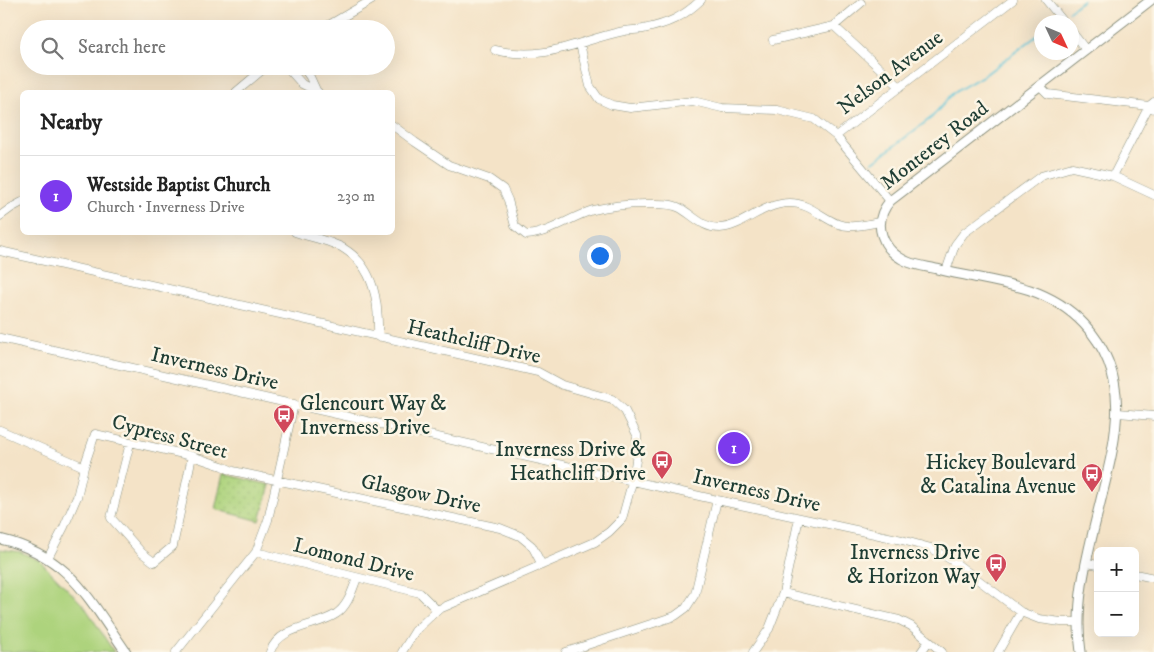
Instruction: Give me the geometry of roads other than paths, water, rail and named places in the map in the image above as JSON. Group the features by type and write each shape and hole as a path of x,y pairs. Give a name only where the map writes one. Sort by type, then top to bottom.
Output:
{"main road":[{"name":"Monterey Road","path":"880,222 885,206 890,201 1151,0"},
{"path":"880,222 880,229 886,244 899,257 916,264 1029,290 1053,300 1074,315 1092,334 1106,355 1115,382 1118,414 1114,445 1080,596 1078,622 1081,652"},
{"path":"0,540 18,545 48,558 61,567 81,586 126,652"}],"street":[{"path":"338,20 372,0"},
{"path":"495,50 527,55 544,53 624,31 662,25 686,14 701,0"},
{"name":"Nelson Avenue","path":"836,136 1013,0"},
{"path":"1046,0 1058,15"},
{"path":"773,40 834,26 861,3"},
{"path":"834,26 900,87"},
{"path":"1079,41 1086,50"},
{"path":"580,44 590,86 599,99 612,105 630,108 693,101 722,108 778,110 814,120 836,136 890,201"},
{"path":"238,90 256,75"},
{"path":"294,75 302,84 315,90"},
{"path":"309,75 316,90"},
{"path":"1040,86 1048,94 1152,105 1113,176"},
{"name":"Monterey Road","path":"395,127 449,165 489,179 503,189 515,226 526,235 540,234 593,210 645,204 679,207 706,225 719,228 733,225 776,204 793,203 809,207 839,225 853,226 880,222"},
{"path":"946,271 955,245 964,233 1041,176 1072,167 1113,176 1154,195"},
{"path":"0,216 20,203"},
{"path":"304,235 342,247 356,258 366,271 375,290 379,312 378,337"},
{"name":"Heathcliff Drive","path":"0,251 538,372 562,385 612,399 624,411 637,434 637,454 633,480 622,519 595,542 437,610 414,631 402,652"},
{"name":"Inverness Drive","path":"0,338 902,540 931,548 953,560 1021,612 1039,619 1078,622"},
{"path":"176,652 256,552 268,520 294,404"},
{"path":"1118,414 1154,416"},
{"path":"0,430 84,467"},
{"name":"Cypress Street","path":"48,558 77,497 84,467 95,434 192,456 233,471 278,481"},
{"path":"130,442 111,518 142,553 154,562 172,546 192,456"},
{"name":"Glasgow Drive","path":"278,481 500,528 520,536 532,546 542,565"},
{"path":"566,652 675,616 686,608 695,594 717,500"},
{"path":"753,652 768,629 783,593 798,518"},
{"name":"Lomond Drive","path":"256,552 420,593 437,610"},
{"path":"1087,563 1094,564"},
{"path":"1139,575 1154,578"},
{"path":"270,652 272,647 287,633 336,614 347,602 357,578"},
{"path":"783,593 899,620 911,626 942,652"},
{"path":"998,652 1021,612"},
{"path":"921,652 929,641"}],"waterway":[{"path":"1069,11 1083,0"},
{"path":"873,162 931,118 953,93 986,74 1034,38"}],"place":[{"name":"Glencourt Way & Inverness Drive","path":"284,434"},
{"name":"Westside Baptist Church","path":"734,448"},
{"name":"Inverness Drive & Heathcliff Drive","path":"662,480"},
{"name":"Hickey Boulevard & Catalina Avenue","path":"1092,493"},
{"name":"Inverness Drive & Horizon Way","path":"996,583"}]}
